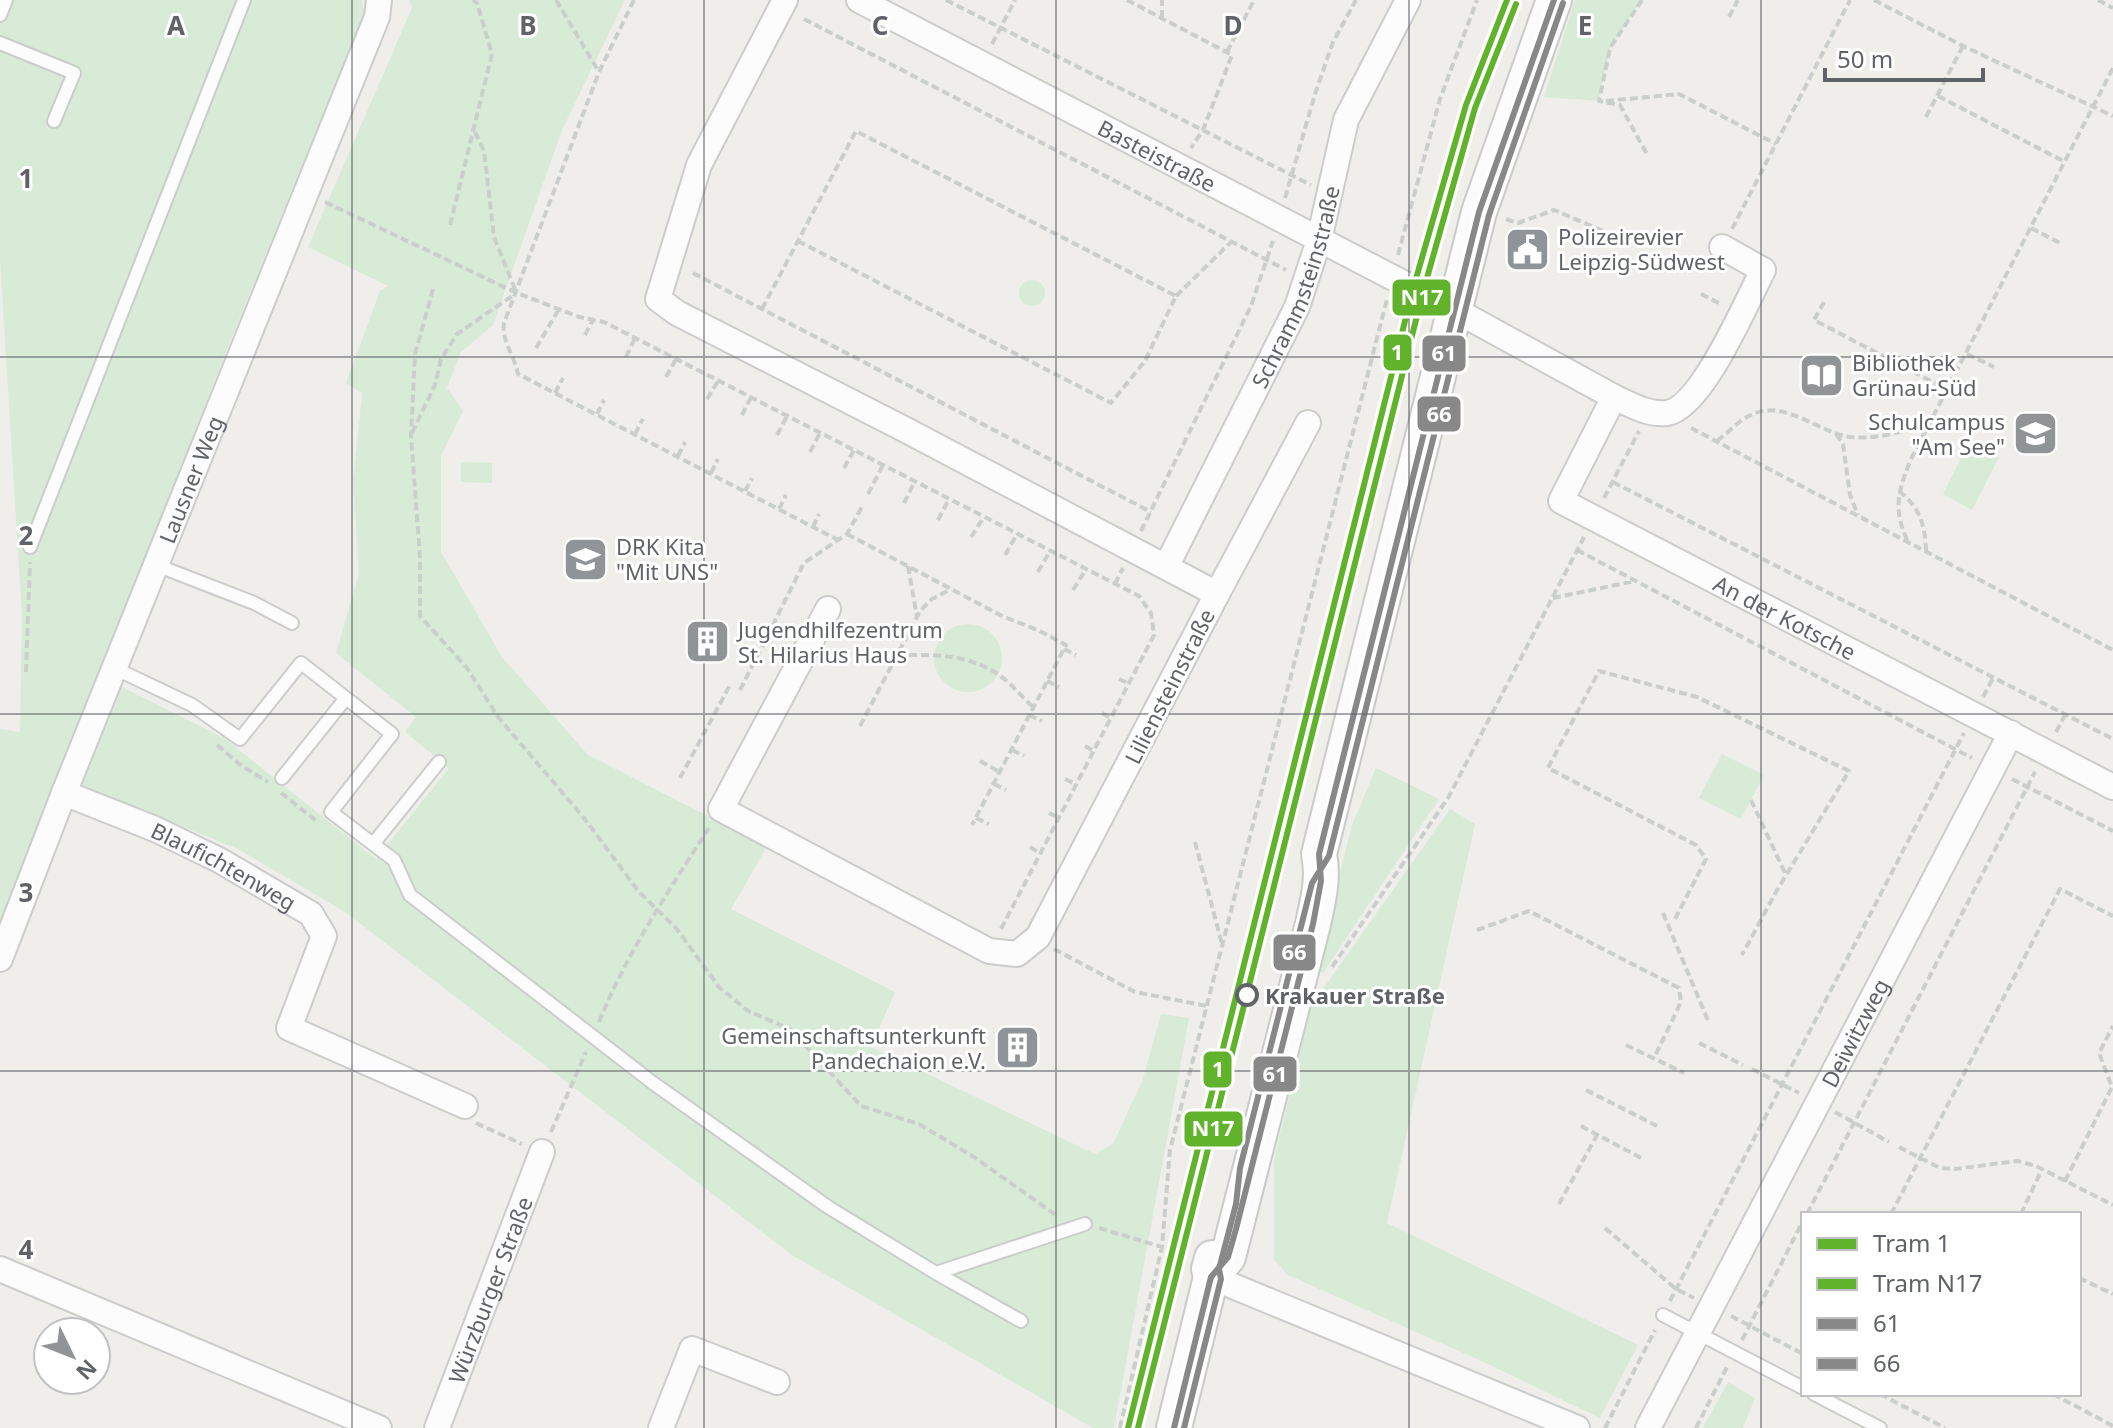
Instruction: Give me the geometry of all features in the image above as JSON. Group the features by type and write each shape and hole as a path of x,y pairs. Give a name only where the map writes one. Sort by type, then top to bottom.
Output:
{"main road":[{"path":"1211,1277 1209,1269 1226,1202 1230,1166 1303,879 1319,854 1479,212 1554,0"},
{"path":"1174,1428 1211,1277 1228,1257 1299,979 1321,888 1319,854"}],"street":[{"name":"Lausner Weg","path":"0,959 377,17 379,0"},
{"name":"Liliensteinstraße","path":"785,0 699,165 658,299 677,313 1217,594 1038,937 1017,954 989,951"},
{"name":"Basteistraße","path":"859,0 1455,310"},
{"name":"Schrammsteinstraße","path":"1166,567 1297,307 1319,240 1346,120 1408,0"},
{"path":"1455,310 1614,397 1649,412 1671,413 1704,384 1763,270 1727,238"},
{"name":"An der Kotsche","path":"1614,397 1561,501 2113,787"},
{"path":"1217,594 1308,423"},
{"path":"828,609 721,809 989,951"},
{"name":"Deiwitzweg","path":"1648,1428 2011,733"},
{"name":"Blaufichtenweg","path":"64,793 168,835 219,860 311,914 324,936 289,1028 465,1106"},
{"name":"Würzburger Straße","path":"437,1428 542,1152"},
{"path":"0,1269 379,1428"},
{"path":"1211,1277 1577,1428"},
{"path":"661,1428 692,1349 777,1382"}],"lane":[{"path":"0,15 6,0"},
{"path":"30,547 244,0"},
{"path":"0,43 74,73 54,121"},
{"path":"156,565 254,603 292,623"},
{"path":"114,668 192,705 240,739 301,663 392,734 331,812 394,860 410,895 653,1083 828,1207 1021,1321"},
{"path":"282,778 346,698"},
{"path":"373,844 439,762"},
{"path":"936,1273 1085,1224"},
{"path":"1663,1315 1801,1387"},
{"path":"1818,1396 1880,1428"}],"path":[{"path":"450,225 492,54 477,3 473,0"},
{"path":"556,0 599,72"},
{"path":"634,0 599,72 502,332 515,359 518,374 838,540"},
{"path":"946,0 1329,194"},
{"path":"982,64 1015,0"},
{"path":"1127,0 1232,55 1203,130 1179,167"},
{"path":"1162,0 1162,18"},
{"path":"1227,52 1254,0"},
{"path":"1115,584 1251,306 1268,260 1315,94 1333,42 1356,0"},
{"path":"1120,1428 1162,1247 1170,1150 1392,278 1440,99 1477,0"},
{"path":"1599,101 1610,48 1642,0"},
{"path":"1729,17 1738,0"},
{"path":"1727,238 1850,0"},
{"path":"1874,0 1963,46 2113,116"},
{"path":"2098,0 2113,8"},
{"path":"804,19 1306,280"},
{"path":"1926,117 1963,46"},
{"path":"1907,540 1898,520 1899,491 1910,461 2113,68"},
{"path":"1599,101 1679,94 1776,144"},
{"path":"1938,96 2065,162"},
{"path":"1599,101 1620,105 1648,156"},
{"path":"474,130 484,151 494,237 517,293"},
{"path":"762,309 856,131 1176,296"},
{"path":"306,189 336,209 517,293 579,317 594,318 635,338 1139,596 1151,613 1154,635 989,951"},
{"path":"1499,217 1518,223 1554,210 1610,234"},
{"path":"2031,228 2060,243"},
{"path":"798,241 1111,403 1145,361 1176,296 1232,241"},
{"path":"693,273 1151,512"},
{"path":"433,289 415,354 411,436 420,557 420,616 467,668 498,717 584,818 639,892 676,928 719,987 748,1011 790,1029 861,1106 919,1124 974,1157 1051,1214 1162,1247"},
{"path":"411,436 435,385 441,359 457,334 517,293"},
{"path":"1824,302 1814,320 1948,390"},
{"path":"536,348 559,309"},
{"path":"585,335 594,318"},
{"path":"626,357 635,338"},
{"path":"1967,354 1994,367"},
{"path":"666,377 676,359"},
{"path":"555,393 563,378"},
{"path":"707,399 718,381"},
{"path":"742,415 751,397"},
{"path":"597,414 604,400"},
{"path":"1717,441 1750,415 1773,409 1836,434 1872,438 1929,425"},
{"path":"1671,413 1679,422 2113,650"},
{"path":"777,435 787,416"},
{"path":"635,434 643,419"},
{"path":"1299,979 1312,982 1325,977 1448,798 1641,426"},
{"path":"810,452 820,433"},
{"path":"1836,434 1843,444 1850,495 1858,515"},
{"path":"678,456 685,442"},
{"path":"844,468 854,450"},
{"path":"711,473 718,459"},
{"path":"868,494 883,465"},
{"path":"745,491 752,478"},
{"path":"904,503 915,481"},
{"path":"1613,482 2113,739"},
{"path":"1899,491 1910,500 1924,523 1926,551"},
{"path":"779,509 786,495"},
{"path":"938,520 949,499"},
{"path":"740,690 804,563 847,534 863,505"},
{"path":"813,527 819,514"},
{"path":"971,537 984,517"},
{"path":"847,534 1004,617 1066,645 972,825"},
{"path":"1005,555 1017,534"},
{"path":"26,672 30,547"},
{"path":"1577,550 2113,831"},
{"path":"1038,572 1050,551"},
{"path":"908,566 917,617"},
{"path":"1073,590 1086,569"},
{"path":"1552,598 1637,581"},
{"path":"860,726 917,617 932,599 951,589"},
{"path":"1064,649 1076,655"},
{"path":"897,655 952,656 970,661 998,674 1033,707"},
{"path":"1675,919 1706,859 1696,845 1548,768 1599,671 1697,697 1849,771 1742,955"},
{"path":"1605,1428 1993,678"},
{"path":"1119,679 1129,684"},
{"path":"1047,681 1059,687"},
{"path":"680,778 730,685"},
{"path":"1102,713 1111,718"},
{"path":"1029,715 1042,721"},
{"path":"1808,1212 2065,715"},
{"path":"210,718 200,731 329,832"},
{"path":"1085,746 1094,751"},
{"path":"1011,750 1024,756"},
{"path":"980,761 1000,772"},
{"path":"1065,779 1076,784"},
{"path":"994,784 1006,790"},
{"path":"1751,800 1786,875"},
{"path":"465,1106 477,1125 542,1152 610,995 657,910 721,809"},
{"path":"1049,813 1059,818"},
{"path":"976,818 989,824"},
{"path":"1195,842 1223,946"},
{"path":"1030,847 1040,853"},
{"path":"1892,1212 2060,889 2113,916"},
{"path":"1477,930 1529,911 1679,988 1681,1002 1654,1058"},
{"path":"1663,913 1709,1023"},
{"path":"1049,947 1135,992 1207,1006"},
{"path":"2065,1181 2112,1087 2099,1053 2113,1026"},
{"path":"1699,1043 1743,1065"},
{"path":"1626,1045 1684,1073"},
{"path":"1586,1090 1657,1126"},
{"path":"1581,1126 1641,1158"},
{"path":"1559,1204 1597,1135"},
{"path":"1899,1147 1940,1168 2018,1161 2042,1169 2113,1205"},
{"path":"2022,1212 2042,1169"},
{"path":"1696,1428 1801,1225"},
{"path":"1605,1228 1676,1289 1801,1353"},
{"path":"2081,1279 2113,1294"},
{"path":"1884,1396 1945,1428"},
{"path":"2057,1396 2113,1426"}],"green space":[{"path":"0,0 362,0 364,13 223,359 0,930 0,729 20,732 22,617 0,259"},
{"path":"409,0 625,0 562,130 493,325 461,352 447,388 463,411 441,456 441,552 502,657 588,755 767,846 731,909 895,992 871,1047 1095,1154 1113,1144 1143,1079 1161,1014 1189,1018 1114,1428 1093,1428 792,1255 345,912 238,849 82,786 122,687 224,738 376,859 449,768 405,732 416,717 336,653 359,573 353,482 362,393 346,383 380,291 388,286 308,247 412,8"},
{"path":"1575,0 1642,0 1610,48 1599,101 1544,97"},
{"path":"1032,280 1041,284 1045,293 1041,302 1032,306 1023,302 1019,293 1023,284"},
{"path":"1969,442 1999,457 1972,510 1943,494"},
{"path":"461,462 492,463 492,483 461,482"},
{"path":"975,624 996,639 1002,658 1000,671 992,682 975,692 961,692 944,682 936,671 934,651 944,634 955,626"},
{"path":"1722,754 1764,775 1741,819 1699,798"},
{"path":"1376,768 1439,799 1323,973 1315,971 1352,825"},
{"path":"1450,809 1475,824 1387,1223 1638,1345 1600,1418 1488,1364 1288,1275 1274,1259 1274,1159 1311,1006"},
{"path":"1728,1382 1755,1398 1743,1428 1703,1428"}],"tram line":[{"name":"1","path":"1128,1428 1413,289 1466,105 1507,0"},
{"name":"N17","path":"1138,1428 1423,292 1475,108 1516,4"}],"transit line":[{"name":"61","path":"1174,1428 1211,1277 1228,1257 1236,1229 1313,924 1321,881 1319,854 1479,212 1554,0"},
{"name":"66","path":"1184,1428 1221,1279 1219,1269 1236,1204 1240,1168 1312,883 1329,856 1489,215 1563,3"}],"place":[{"name":"Polizeirevier Leipzig-Südwest","path":"1527,249"},
{"name":"Bibliothek Grünau-Süd","path":"1821,375"},
{"name":"Schulcampus \"Am See\"","path":"2036,434"},
{"name":"DRK Kita \"Mit UNS\"","path":"585,559"},
{"name":"Jugendhilfezentrum St. Hilarius Haus","path":"707,642"},
{"name":"Krakauer Straße","path":"1247,995"},
{"name":"Gemeinschaftsunterkunft Pandechaion e.V.","path":"1017,1048"}]}
